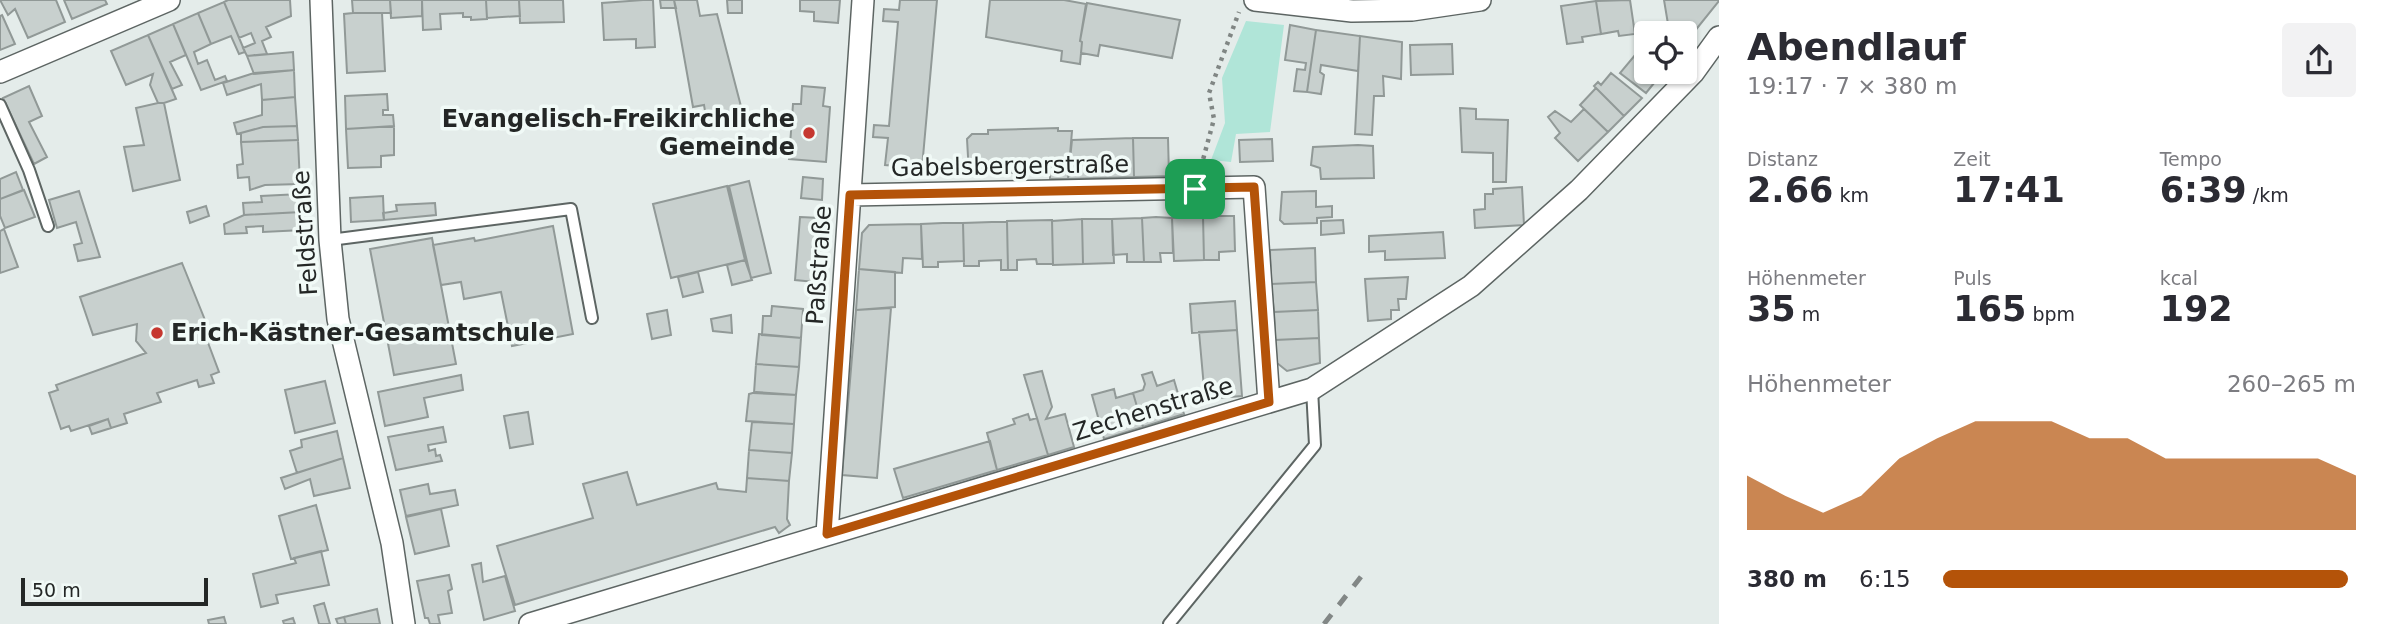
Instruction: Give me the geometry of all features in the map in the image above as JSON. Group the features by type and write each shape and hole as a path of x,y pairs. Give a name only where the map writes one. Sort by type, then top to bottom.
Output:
{"street":[{"path":"0,72 169,0"},
{"name":"Feldstraße","path":"321,0 330,240 338,318 392,543 404,624"},
{"name":"Paßstraße","path":"827,534 863,0"},
{"path":"1255,0 1352,11 1412,10 1480,0"},
{"name":"Zechenstraße","path":"530,624 1311,389 1471,286 1579,190 1693,73 1719,37"},
{"name":"Gabelsbergerstraße","path":"850,195 1254,187 1269,402"}],"lane":[{"path":"0,105 29,170 48,226"},
{"path":"330,240 571,209 592,318"},
{"path":"1169,624 1315,445 1311,389"}],"path":[{"path":"1195,189 1214,119 1209,93 1244,0"}],"green space":[{"path":"1246,21 1284,25 1270,132 1236,134 1231,162 1211,160 1225,123 1222,78"}],"building":[{"path":"0,0 56,0 65,22 28,38 15,9 8,15"},
{"path":"64,0 105,0 107,4 72,19"},
{"path":"290,0 291,16 266,27 271,37 262,41 267,54 247,56 243,48 255,43 251,33 239,38 224,2"},
{"path":"352,0 390,0 391,13 353,13"},
{"path":"390,0 422,0 422,16 391,18"},
{"path":"422,0 486,0 487,19 471,20 471,17 463,17 463,13 440,14 441,29 423,30"},
{"path":"486,0 519,0 520,16 487,18"},
{"path":"519,0 563,0 564,22 520,23"},
{"path":"653,0 655,47 636,48 636,39 604,40 602,3"},
{"path":"660,0 674,0 676,8 661,8"},
{"path":"674,0 697,0 700,16 717,14 744,118 707,123 704,105 693,107"},
{"path":"727,0 742,0 742,13 728,13"},
{"path":"800,0 840,0 838,23 814,21 814,12 800,11"},
{"path":"900,0 937,0 922,168 885,165 888,138 873,137 874,125 889,126 898,22 883,21 884,9 899,10"},
{"path":"990,0 1064,0 1086,4 1080,41 1080,64 1061,61 1062,51 986,37"},
{"path":"1630,0 1634,34 1619,36 1618,31 1601,34 1596,1"},
{"path":"1664,0 1719,0 1697,28 1697,21 1668,21"},
{"path":"1596,1 1601,34 1582,37 1583,42 1567,44 1561,6"},
{"path":"224,2 245,52 239,54 231,36 211,44 198,13"},
{"path":"1087,3 1180,20 1172,58 1100,45 1098,56 1081,53 1080,41"},
{"path":"198,13 211,44 194,52 198,64 207,60 215,80 225,76 227,81 201,90 173,24"},
{"path":"382,13 385,71 347,73 344,14"},
{"path":"2,15 15,44 0,50 0,16"},
{"path":"173,24 186,55 170,62 182,85 172,89 148,35"},
{"path":"1290,25 1316,30 1307,92 1294,91 1297,69 1305,70 1306,63 1285,60"},
{"path":"1316,30 1360,36 1358,71 1321,65 1320,72 1324,75 1321,94 1307,92"},
{"path":"148,35 176,99 164,103 158,103 150,85 153,74 126,85 111,51"},
{"path":"1360,36 1402,42 1401,79 1383,76 1384,96 1374,96 1372,135 1355,134"},
{"path":"1452,44 1453,74 1411,75 1410,45"},
{"path":"293,52 294,70 254,74 247,56"},
{"path":"1634,56 1634,84 1620,73"},
{"path":"294,70 295,97 262,100 261,84 227,95 223,83 254,73"},
{"path":"1611,73 1642,98 1624,116 1594,86 1598,82 1601,85"},
{"path":"1634,84 1653,84 1646,93"},
{"path":"29,86 42,116 29,122 47,157 34,164 3,98"},
{"name":"Evangelisch-Freikirchliche Gemeinde","path":"802,86 825,88 823,106 830,107 826,162 789,159 793,104 801,104"},
{"path":"1596,88 1624,116 1608,132 1580,105"},
{"path":"387,94 388,110 383,110 383,115 393,115 394,126 346,129 345,96"},
{"path":"295,97 297,126 263,127 237,134 234,123 262,115 262,100"},
{"path":"164,103 180,180 133,191 124,147 144,145 136,108"},
{"path":"1460,108 1476,109 1476,119 1508,120 1506,182 1493,182 1493,153 1462,152"},
{"path":"1584,109 1608,132 1578,161 1555,138 1560,133 1548,117 1555,111 1571,122"},
{"path":"297,126 298,140 241,142 241,133 263,127"},
{"path":"394,127 394,155 381,156 381,167 348,168 346,129"},
{"path":"1058,128 1058,131 1072,131 1068,179 1050,179 1050,172 969,174 967,139 972,134 988,134 988,130"},
{"path":"1133,138 1134,177 1068,179 1072,140"},
{"path":"1133,138 1168,138 1169,176 1134,177"},
{"path":"1272,139 1273,161 1240,162 1239,140"},
{"path":"298,140 300,184 265,185 250,190 249,177 238,178 237,165 243,164 241,142"},
{"path":"1373,146 1374,178 1321,179 1320,168 1311,165 1313,147"},
{"path":"16,172 23,190 0,199 0,179"},
{"path":"803,177 823,179 822,200 801,198"},
{"path":"749,181 771,273 751,278 729,186"},
{"path":"727,186 745,260 671,278 653,204"},
{"path":"1522,187 1524,225 1475,228 1474,210 1485,209 1485,194 1493,194 1493,189"},
{"path":"24,190 35,217 5,228 0,216 0,199"},
{"path":"79,191 100,257 78,261 74,245 82,243 76,222 57,228 49,200"},
{"path":"1316,191 1316,207 1332,206 1332,217 1317,218 1317,223 1284,224 1280,220 1282,192"},
{"path":"300,194 301,212 244,215 243,203 262,202 261,196"},
{"path":"383,196 384,220 351,222 350,198"},
{"path":"435,203 436,215 384,220 383,213 397,211 396,205"},
{"path":"206,206 209,216 190,223 187,212"},
{"path":"301,212 303,230 263,232 263,226 246,227 247,233 225,234 224,224 244,215"},
{"path":"1203,216 1204,260 1174,261 1172,218"},
{"path":"1203,216 1234,216 1235,251 1219,252 1219,260 1204,260"},
{"path":"800,217 820,218 815,282 795,280"},
{"path":"1142,218 1172,218 1173,253 1160,253 1161,262 1144,262"},
{"path":"1142,218 1144,262 1127,262 1127,254 1113,255 1112,219"},
{"path":"1082,219 1112,219 1114,263 1083,264"},
{"path":"1082,219 1083,264 1053,265 1052,221"},
{"path":"1052,220 1053,264 1037,264 1036,259 1017,260 1017,270 1008,270 1007,221"},
{"path":"1343,220 1344,233 1321,235 1321,221"},
{"path":"1007,222 1008,270 1001,270 1001,260 979,261 979,266 964,266 963,223"},
{"path":"963,223 964,261 938,262 938,267 923,267 921,224"},
{"path":"921,224 922,259 903,258 902,273 859,269 862,233 869,225"},
{"path":"553,226 573,334 512,346 501,292 464,299 461,282 441,285 433,245 474,238 475,241"},
{"path":"4,229 18,267 0,273 0,231"},
{"path":"1443,232 1445,258 1385,260 1385,251 1369,252 1369,236"},
{"path":"432,238 456,364 394,375 370,249"},
{"path":"1315,248 1316,282 1271,284 1270,250"},
{"path":"745,260 752,280 732,285 727,265"},
{"path":"182,263 210,336 207,340 219,372 211,375 214,383 199,387 197,380 157,393 161,402 124,414 127,423 111,428 108,419 71,431 69,426 61,429 49,393 58,390 56,385 146,353 136,341 137,324 93,335 80,297"},
{"path":"859,269 895,272 895,307 856,310"},
{"path":"698,272 703,292 683,297 678,277"},
{"path":"1408,277 1406,299 1398,299 1399,310 1391,310 1391,319 1368,321 1365,279"},
{"path":"1316,282 1318,310 1274,312 1271,284"},
{"path":"1235,301 1237,330 1192,333 1190,304"},
{"path":"772,306 803,309 801,338 762,335 763,316 771,316"},
{"path":"891,308 877,478 842,475 856,310"},
{"path":"667,310 671,335 652,339 647,314"},
{"path":"1318,310 1319,338 1275,340 1274,312"},
{"path":"731,315 732,333 713,331 711,319"},
{"path":"1237,330 1242,396 1205,399 1199,332"},
{"path":"759,334 801,338 799,367 756,364"},
{"path":"1319,338 1320,363 1287,371 1277,363 1275,340"},
{"path":"756,364 799,367 796,395 754,393"},
{"path":"1042,371 1052,407 1046,419 1065,414 1074,447 1048,455 1024,375"},
{"path":"1152,372 1157,386 1174,380 1184,414 1143,427 1133,393 1143,390 1145,384 1142,375"},
{"path":"461,375 463,390 424,398 428,417 385,426 378,392"},
{"path":"325,381 335,423 295,433 285,390"},
{"path":"1114,389 1116,398 1133,393 1143,427 1104,439 1092,395"},
{"path":"756,392 796,395 794,424 746,421 749,394"},
{"path":"528,412 533,444 510,448 504,416"},
{"path":"1028,414 1030,420 1037,418 1048,455 997,470 987,433 1015,424 1013,419"},
{"path":"108,419 111,428 92,434 89,426"},
{"path":"752,422 794,424 792,453 749,450"},
{"path":"443,427 446,442 428,445 429,451 435,449 436,456 440,455 442,461 396,470 388,437"},
{"path":"337,431 343,458 297,473 290,451 302,447 301,440"},
{"path":"990,441 997,470 903,498 894,469"},
{"path":"749,450 792,453 789,481 747,478"},
{"path":"343,458 350,488 314,496 310,479 285,489 281,478"},
{"path":"627,472 637,505 716,483 718,489 746,492 747,478 789,481 787,519 790,525 779,533 775,527 515,605 497,546 593,518 583,484"},
{"path":"428,484 430,494 455,490 458,505 406,516 400,490"},
{"path":"316,505 328,550 291,559 279,516"},
{"path":"441,509 449,546 415,554 406,517"},
{"path":"321,551 329,585 276,595 278,603 261,607 253,574 296,563 294,558"},
{"path":"481,563 483,582 505,576 515,611 484,620 472,565"},
{"path":"449,575 452,589 448,591 452,613 438,615 440,624 430,624 428,618 425,618 417,581"},
{"path":"324,603 330,624 319,624 314,606"},
{"path":"377,609 380,624 346,624 344,617"},
{"path":"224,617 226,624 209,624 208,620"},
{"path":"344,617 346,624 338,624 336,619"},
{"path":"293,618 295,624 284,624 283,621"}],"railway":[{"path":"1324,624 1367,569"}],"place":[{"name":"Evangelisch-Freikirchliche Gemeinde","path":"809,133"},
{"name":"Erich-Kästner-Gesamtschule","path":"157,333"}],"route":[{"path":"1254,187 1269,402 827,534 850,195 1195,189 1254,187"}]}
